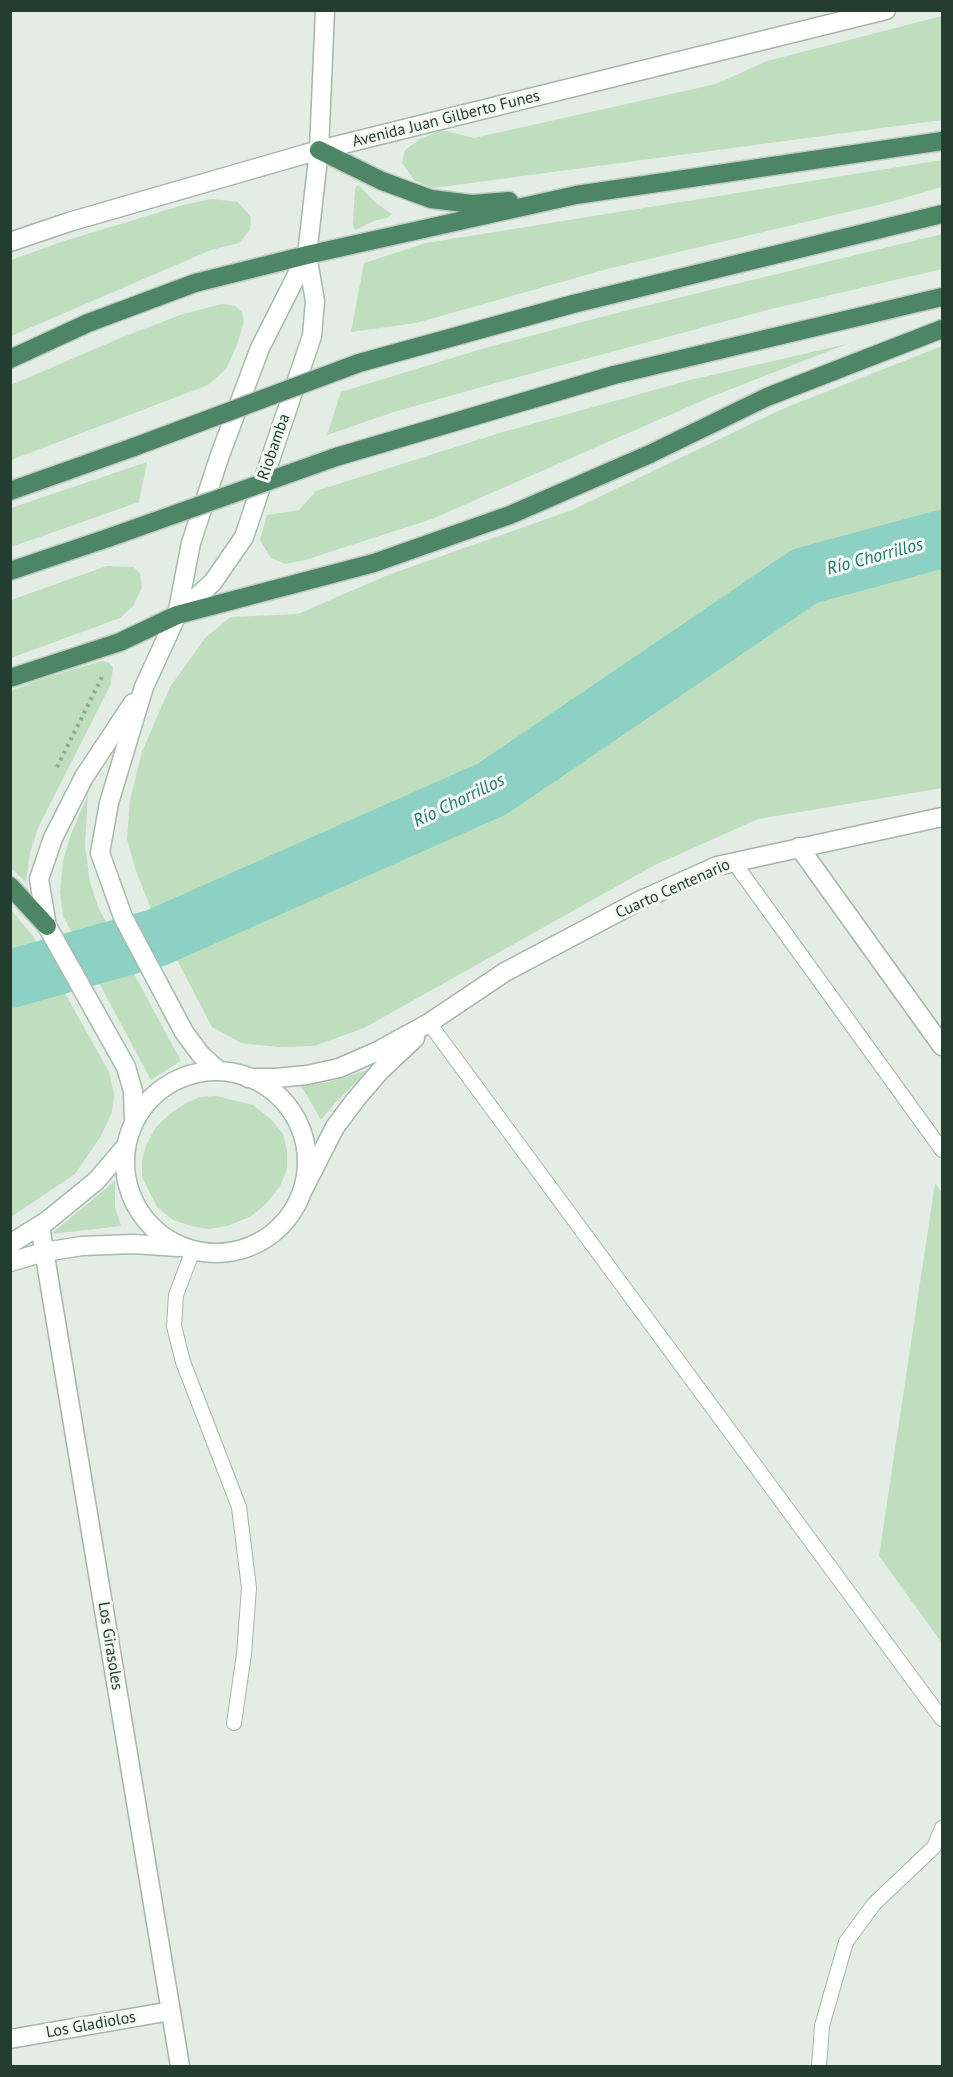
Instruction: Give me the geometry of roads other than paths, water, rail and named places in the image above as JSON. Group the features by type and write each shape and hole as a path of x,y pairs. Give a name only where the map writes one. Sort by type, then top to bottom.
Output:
{"highway":[{"path":"320,150 382,181 431,199 472,204 576,195 942,141"},
{"path":"10,360 88,323 195,283 307,255 576,195"},
{"path":"10,491 359,363 573,304 942,214"},
{"path":"10,571 336,457 614,375 942,297"},
{"path":"10,678 120,642 177,615 374,563 510,515 650,454 767,397 942,329"},
{"path":"10,886 47,926"}],"street":[{"name":"Riobamba","path":"177,615 213,582 244,537 312,336 315,301 307,255 320,150 325,10"},
{"name":"Avenida Juan Gilberto Funes","path":"10,242 69,222 320,150 886,10"},
{"name":"Riobamba","path":"219,1071 201,1055 184,1032 123,917 100,853 110,803 144,687 177,615 191,543 220,455 260,348 307,255"},
{"name":"Riobamba","path":"134,1122 133,1091 126,1067 47,926 39,879 53,838 84,777 144,687"},
{"name":"Cuarto Centenario","path":"248,1078 297,1076 339,1068 378,1051 429,1023 505,972 628,907 717,866 942,817"},
{"path":"799,847 942,1046"},
{"name":"Cuarto Centenario","path":"303,1190 335,1127 356,1099 380,1071 429,1023"},
{"path":"10,1262 44,1252 82,1246 133,1244 221,1253 248,1247 272,1234 291,1214 303,1190 307,1163 304,1139 295,1117 280,1098 261,1083 241,1074 219,1071 193,1074 169,1084 149,1100 134,1122 126,1146 125,1174 133,1200 148,1223 168,1240 187,1249"},
{"path":"10,1244 40,1226 96,1180 126,1146"},
{"name":"Los Girasoles","path":"40,1226 180,2067"},
{"name":"Los Gladiolos","path":"10,2039 171,2011"}],"lane":[{"path":"733,861 942,1150"},
{"path":"429,1023 942,1719"},
{"path":"187,1249 176,1294 174,1326 183,1362 239,1507 249,1588 244,1654 234,1723"},
{"path":"819,2067 822,2026 846,1942 874,1904 934,1847 942,1828"}],"waterway":[{"name":"Río Chorrillos","path":"10,979 156,938 492,789 805,576 942,539"}]}
